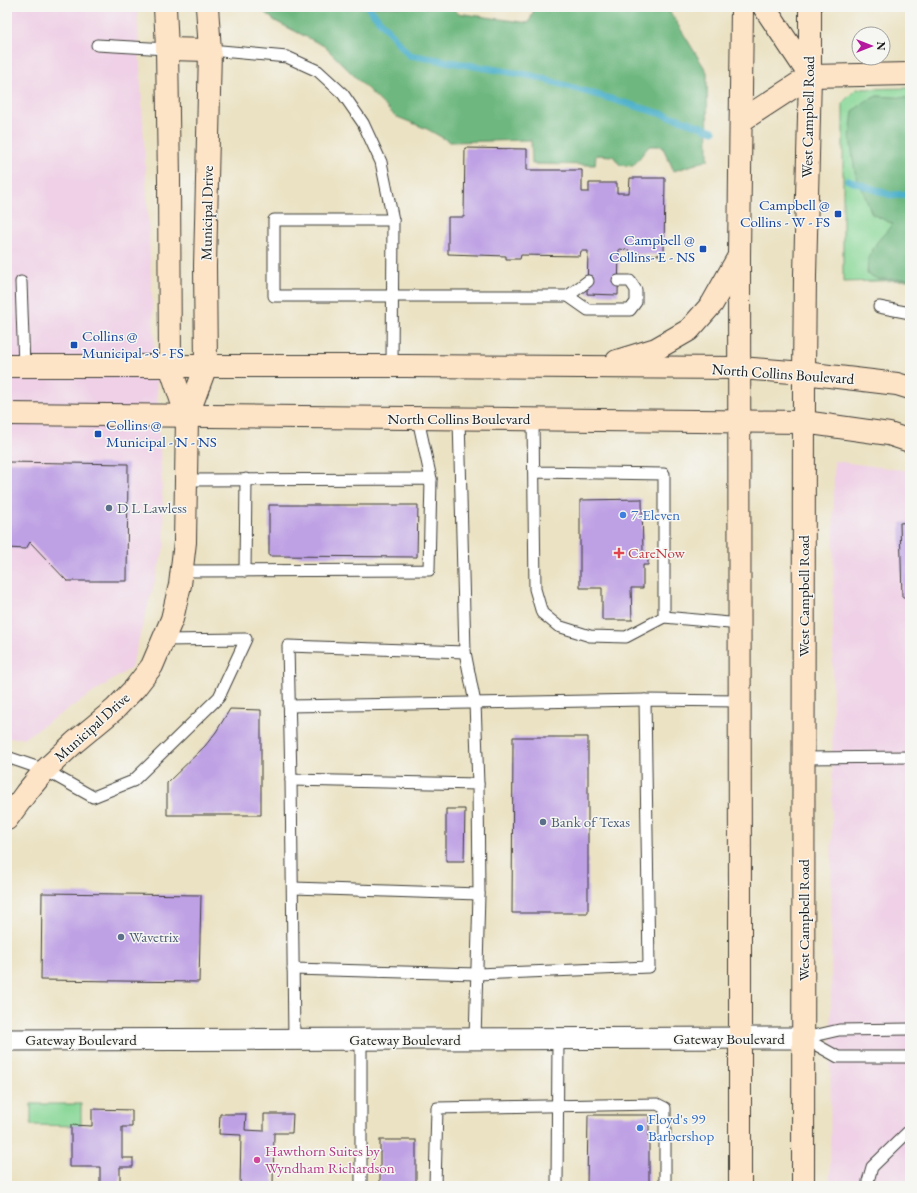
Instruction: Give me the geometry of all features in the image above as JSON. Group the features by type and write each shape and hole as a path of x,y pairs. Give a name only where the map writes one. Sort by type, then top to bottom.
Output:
{"main road":[{"name":"Municipal Drive","path":"7,819 45,770 75,742 115,709 135,688 152,666 172,619 180,585 185,542 187,417 170,366 168,49 165,7"},
{"name":"Municipal Drive","path":"187,417 206,366 205,266 210,50 207,7"},
{"path":"740,1186 739,254 742,7"},
{"path":"764,7 810,76"},
{"name":"West Campbell Road","path":"803,1186 804,373 810,7"},
{"path":"168,49 210,50"},
{"path":"741,121 810,76 910,74"},
{"path":"595,368 656,350 689,330 712,304 739,254"},
{"name":"North Collins Boulevard","path":"16,366 740,368 804,373 897,384 910,388"},
{"name":"North Collins Boulevard","path":"7,414 804,422 889,434 910,441"}],"street":[{"name":"Gateway Boulevard","path":"7,1040 558,1040 804,1038"}],"lane":[{"path":"97,45 168,49"},
{"path":"210,50 287,57 318,71 343,94 364,122 382,162 393,220 392,366"},
{"path":"393,220 274,220 274,296 568,296 588,310 630,310 636,302 636,290 630,281 618,281"},
{"path":"568,296 588,281"},
{"path":"16,366 21,282"},
{"path":"879,307 910,313"},
{"path":"182,571 429,570 431,479 418,419"},
{"path":"459,419 465,652 475,703 478,784 479,894 475,1040"},
{"path":"533,420 536,589 542,613 558,626 590,636 626,637 664,617 740,624"},
{"path":"534,472 664,474 664,617"},
{"path":"245,571 246,479"},
{"path":"186,480 431,479"},
{"path":"7,757 45,770 94,797 132,781 219,697 246,639 163,640"},
{"path":"294,1040 288,646 465,652"},
{"path":"289,706 646,700 740,701"},
{"path":"293,969 476,974 649,967 646,700"},
{"path":"804,758 910,757"},
{"path":"291,780 478,784"},
{"path":"292,888 479,894"},
{"path":"804,1038 839,1030 910,1029"},
{"path":"804,1038 838,1057 910,1057"},
{"path":"361,1040 361,1186"},
{"path":"557,1186 558,1040"},
{"path":"435,1186 437,1108 658,1104 665,1108 665,1186"},
{"path":"868,1186 872,1167 910,1130"}],"shaded area":[{"path":"7,7 137,7 165,544 131,668 24,738 7,738"},
{"path":"834,461 910,471 910,1186 830,1186"}],"green space":[{"path":"258,7 452,7 457,13 529,23 535,7 667,7 707,72 708,160 674,171 662,146 649,146 633,166 620,165 613,156 596,155 595,165 532,164 531,140 450,142 427,129 395,116 324,46 275,21"},
{"path":"910,88 910,280 843,282 843,102 856,89"},
{"path":"877,96 910,98 910,279 878,279 867,274 868,258 877,242 893,224 872,214 855,172 850,137 853,111 866,101"},
{"path":"31,1104 81,1104 81,1126 31,1125"}],"building":[{"path":"465,148 527,149 527,170 582,170 582,192 589,192 589,183 617,183 617,193 629,193 630,178 665,178 664,255 629,254 629,250 619,249 618,295 587,294 588,251 581,251 580,256 521,255 520,259 506,259 506,256 448,254 448,217 464,217"},
{"path":"7,462 128,464 127,581 67,581 30,542 26,549 7,548"},
{"path":"642,499 643,552 648,552 648,565 643,565 643,588 631,588 632,620 602,620 602,588 580,588 580,500"},
{"path":"269,505 418,505 417,557 269,556"},
{"path":"910,522 910,597 902,597 900,523"},
{"path":"230,709 261,710 261,815 167,815 167,783 205,746 216,732"},
{"path":"513,737 588,737 588,913 512,913"},
{"path":"446,809 465,809 464,861 446,861"},
{"name":"Wavetrix","path":"42,893 201,895 199,982 41,980"},
{"path":"92,1109 132,1110 132,1127 122,1127 122,1158 133,1158 133,1167 120,1167 120,1186 100,1186 100,1167 69,1167 69,1158 71,1158 71,1125 92,1126"},
{"name":"Hawthorn Suites by Wyndham Richardson","path":"220,1114 246,1114 245,1130 264,1131 264,1114 293,1114 292,1133 274,1133 273,1186 240,1186 241,1135 219,1134"},
{"path":"588,1115 649,1115 649,1186 587,1186"},
{"path":"380,1140 416,1140 416,1186 380,1186"}],"waterway":[{"path":"368,7 409,55 533,76 679,119 713,131"},
{"path":"848,180 890,195 910,194"}],"place":[{"name":"Campbell @ Collins - W - FS","path":"838,214"},
{"name":"Campbell @ Collins- E - NS","path":"703,249"},
{"name":"Collins @ Municipal - S - FS","path":"74,345"},
{"name":"Collins @ Municipal - N - NS","path":"98,434"},
{"name":"D L Lawless","path":"109,508"},
{"name":"7-Eleven","path":"623,515"},
{"name":"CareNow","path":"619,553"},
{"name":"Bank of Texas","path":"543,822"},
{"name":"Wavetrix","path":"121,937"},
{"name":"Floyd's 99 Barbershop","path":"640,1128"},
{"name":"Hawthorn Suites by Wyndham Richardson","path":"257,1160"}]}
